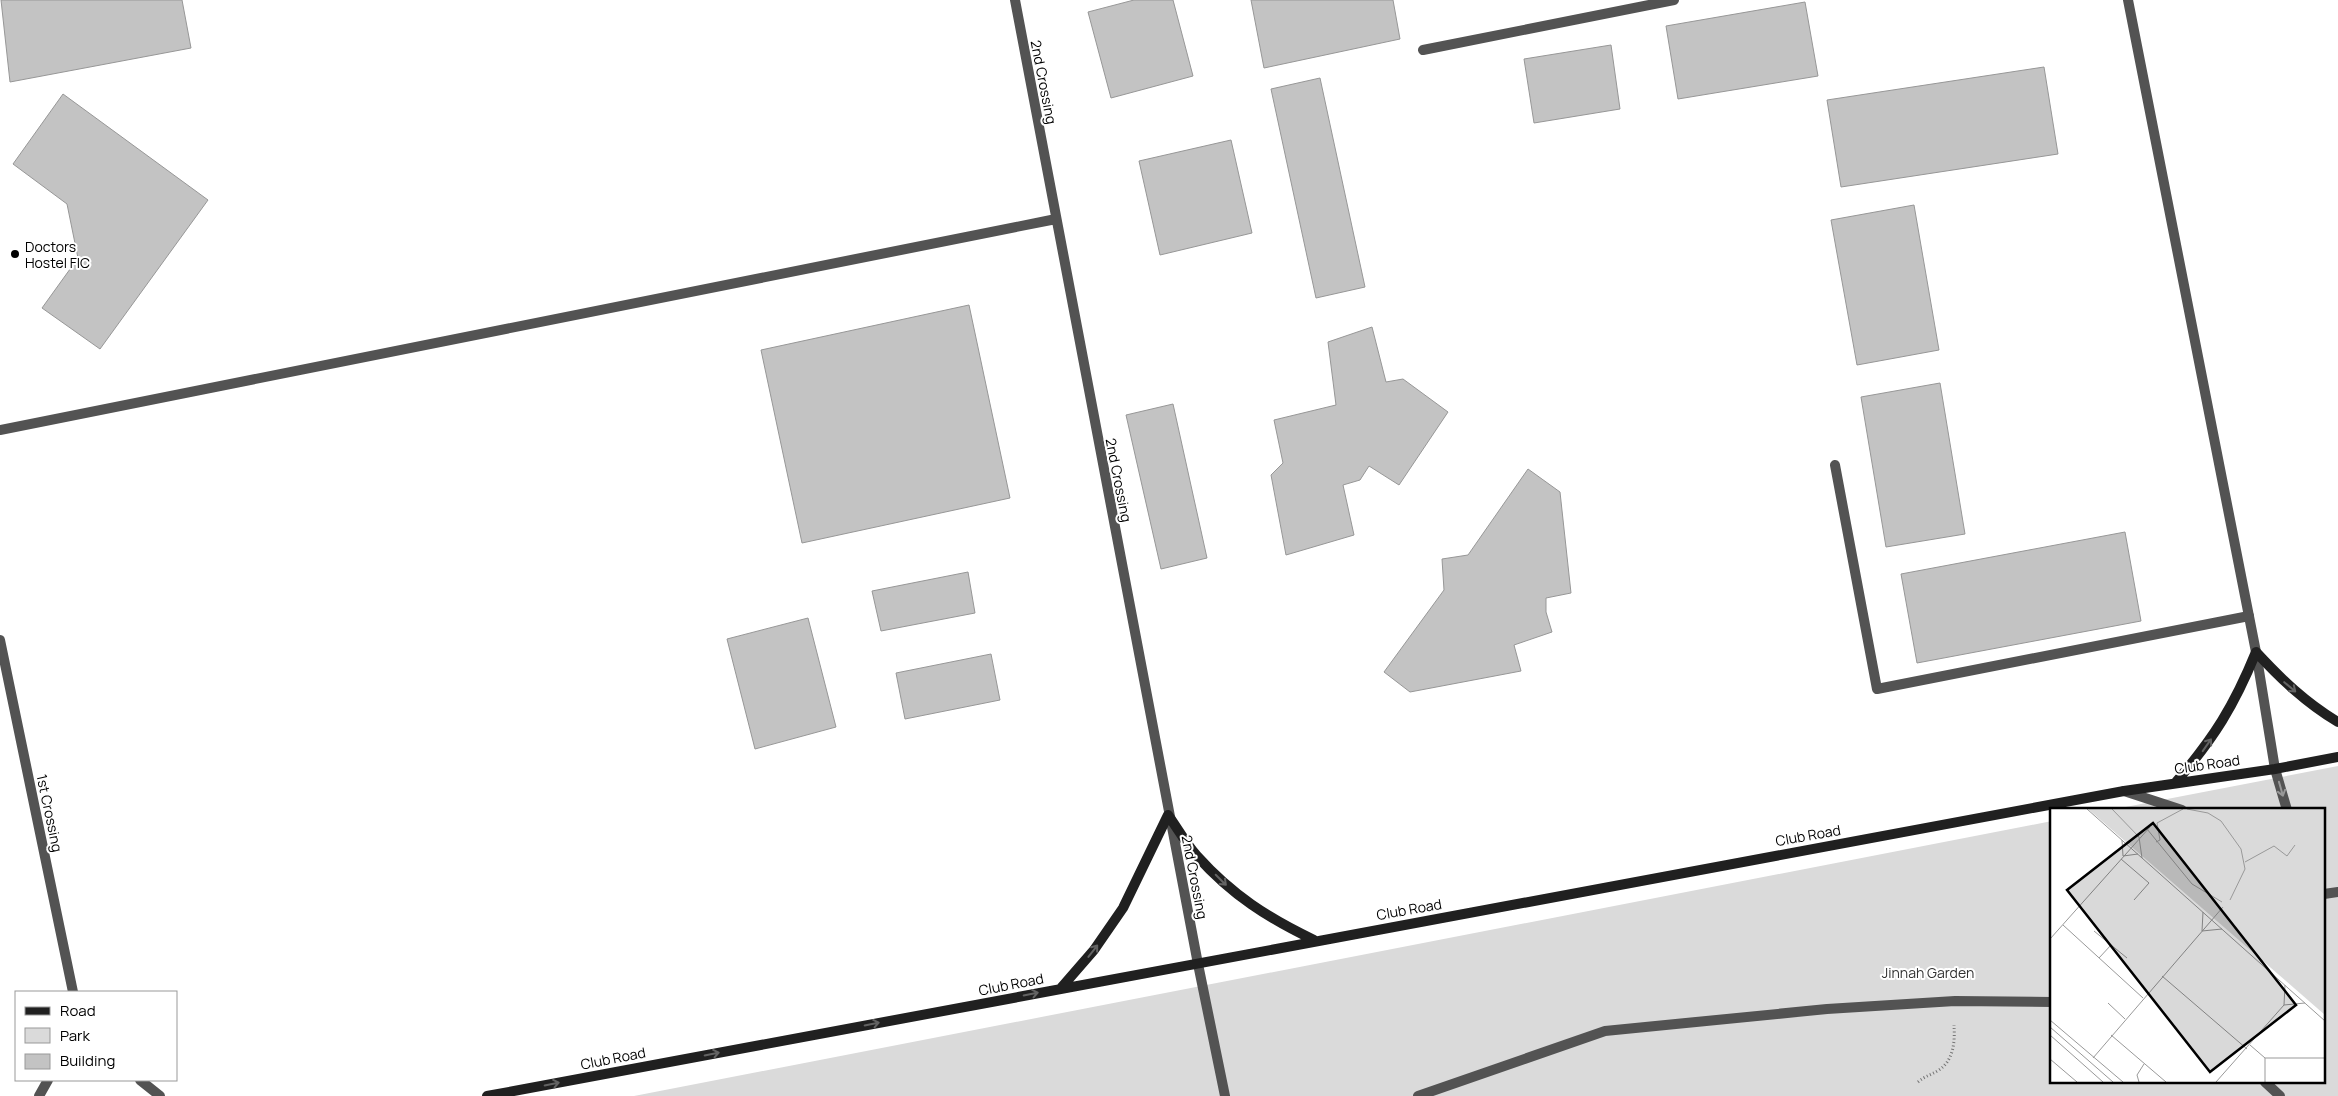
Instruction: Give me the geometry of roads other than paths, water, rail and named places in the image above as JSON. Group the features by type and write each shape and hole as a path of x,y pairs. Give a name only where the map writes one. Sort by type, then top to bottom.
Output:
{"main road":[{"path":"2176,782 2201,753 2223,722 2241,688 2256,652 2284,683 2317,709 2338,722"},
{"name":"Club Road","path":"487,1096 1198,964 1314,940 2124,791 2275,769 2338,756"},
{"path":"1061,988 1094,950 1123,908 1168,816 1196,855 1231,890 1270,918 1314,940"}],"street":[{"name":"2nd Crossing","path":"1015,0 1168,816 1224,1096"},
{"path":"1622,0 1624,11"},
{"path":"1423,50 1674,0"},
{"path":"2128,0 2256,652 2275,769 2286,808"},
{"path":"0,430 1056,218"},
{"path":"1835,465 1877,689 2249,616"},
{"name":"1st Crossing","path":"0,640 73,991"},
{"path":"2124,791 2176,808"},
{"path":"1418,1096 1605,1031 1827,1009 1955,1001 2050,1002"},
{"path":"40,1096 48,1081"},
{"path":"141,1081 160,1096"},
{"path":"2267,1084 2280,1096"}],"place":[{"name":"Doctors Hostel FIC","path":"15,254"}],"park label":[{"name":"Jinnah Garden","path":"1928,972"}]}
